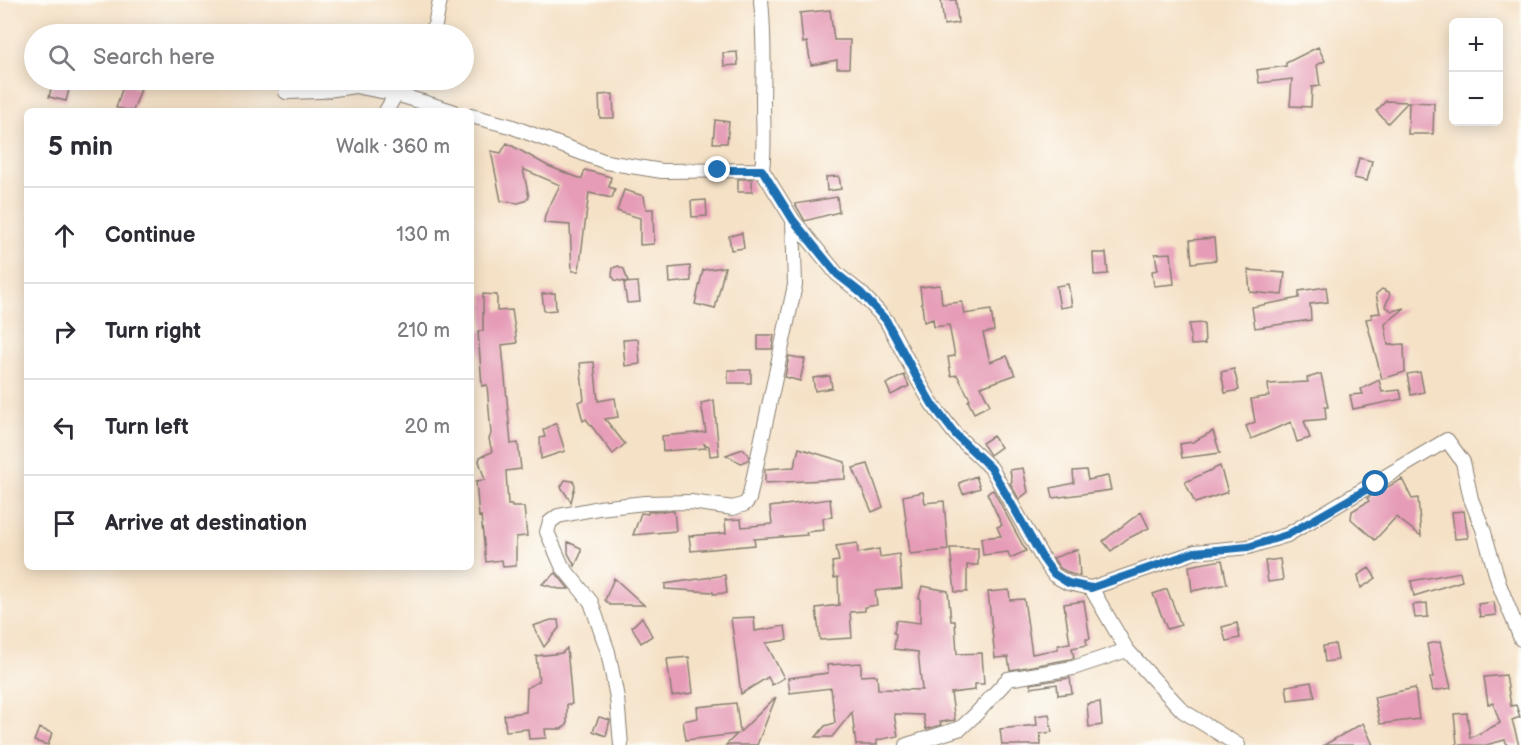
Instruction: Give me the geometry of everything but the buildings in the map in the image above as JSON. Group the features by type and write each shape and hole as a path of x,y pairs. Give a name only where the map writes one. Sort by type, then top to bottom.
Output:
{"street":[{"path":"435,24 440,0"},
{"path":"761,0 765,60 763,101 765,144 762,170 793,220 837,274 861,293 886,320 932,404 956,435 991,468 1054,574 1068,583 1091,588 1195,552 1248,547 1287,535 1447,440 1463,462 1471,499 1483,529 1499,584 1521,639"},
{"path":"286,92 332,90"},
{"path":"376,90 442,108"},
{"path":"388,108 399,90"},
{"path":"474,117 510,126 606,162 662,171 762,170"},
{"path":"621,745 617,698 608,652 591,602 562,566 547,532 550,522 558,516 599,508 645,503 691,502 734,508 749,499 795,285 793,220"},
{"path":"1091,588 1127,650 1183,711 1238,745"},
{"path":"908,745 961,728 1008,678 1073,668 1127,650"}],"route":[{"path":"718,170 762,170 793,220 837,274 861,293 886,320 932,404 956,435 991,468 1043,559 1054,574 1068,583 1091,588 1195,552 1248,547 1287,535 1376,484"}]}
